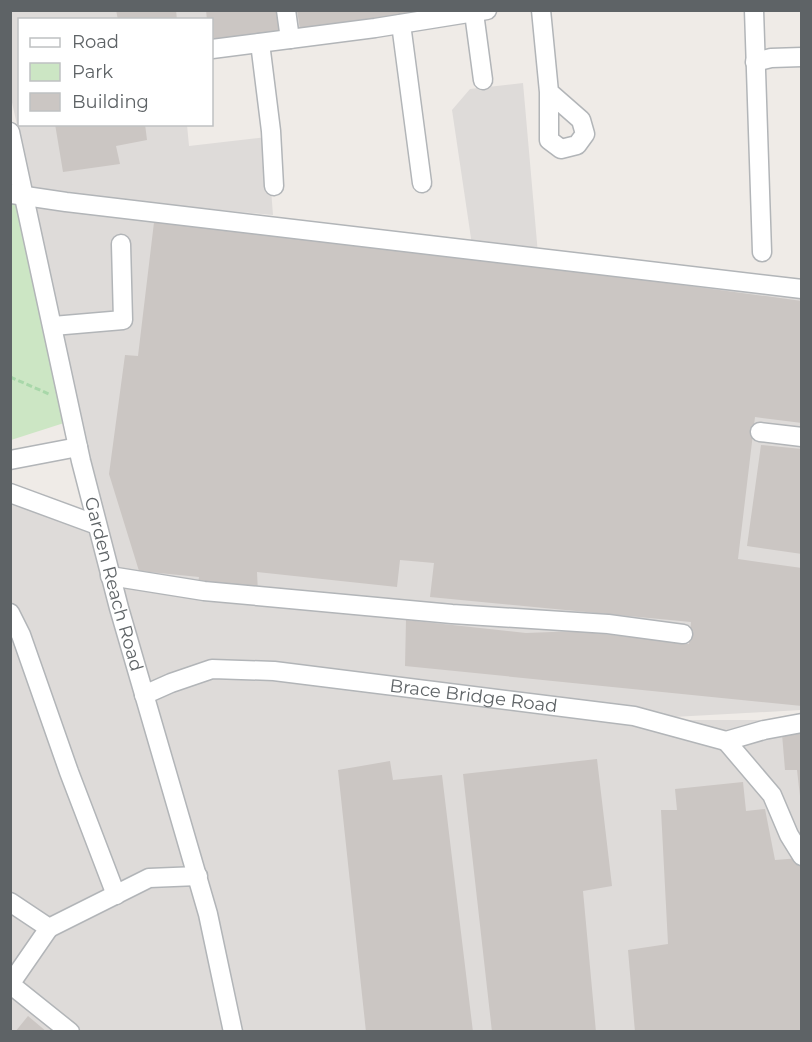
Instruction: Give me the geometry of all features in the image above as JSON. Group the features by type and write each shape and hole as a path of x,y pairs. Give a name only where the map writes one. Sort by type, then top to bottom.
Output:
{"street":[{"path":"286,10 290,39"},
{"path":"541,10 549,92"},
{"path":"754,10 762,252"},
{"path":"213,50 481,12 483,80"},
{"path":"401,24 422,183"},
{"path":"260,43 271,131 274,186"},
{"path":"755,62 771,58 801,57"},
{"name":"Garden Reach Road","path":"10,132 17,195 52,326 97,525 144,695 198,876 233,1032"},
{"path":"17,195 801,289"},
{"path":"52,326 123,320 121,244"},
{"path":"760,432 801,437"},
{"path":"10,460 78,447"},
{"path":"10,492 97,525"},
{"path":"110,576 204,591 452,614 608,624 682,634"},
{"path":"10,613 21,635 69,772 116,894"},
{"name":"Brace Bridge Road","path":"144,695 212,669 274,671 634,716 726,741"},
{"path":"801,723 764,730 726,741 772,795 789,835 801,856"},
{"path":"70,1032 11,984 49,928 149,878 198,876"},
{"path":"10,902 49,928"}],"path":[{"path":"10,377 68,400"}],"shaded area":[{"path":"10,11 472,11 213,46 213,18 18,18 18,126 187,126 189,146 267,137 273,215 32,192 11,98"},
{"path":"523,83 538,254 801,288 801,710 655,718 205,667 149,687 70,384 32,196 472,245 452,110 470,89"},
{"path":"10,498 95,530 192,870 226,1031 11,1031"},
{"path":"214,673 635,720 801,720 801,1031 240,1031 150,698"}],"green space":[{"path":"10,176 64,423 11,440 10,440"}],"building":[{"path":"116,10 176,10 177,18 118,18"},
{"path":"206,10 278,10 282,31 213,42 213,18 207,18"},
{"path":"297,10 430,10 430,12 300,29"},
{"path":"55,126 145,126 147,140 116,146 120,164 63,172"},
{"path":"155,214 802,301 802,423 755,417 738,559 802,568 802,706 405,666 406,620 526,633 578,631 689,644 691,622 430,597 434,563 400,560 397,587 257,572 258,593 198,584 199,577 139,571 109,474 125,355 138,356"},
{"path":"761,445 802,449 802,554 747,546"},
{"path":"802,732 802,796 800,796 797,770 785,770 782,734"},
{"path":"597,759 612,886 583,891 596,1032 492,1032 463,774"},
{"path":"390,761 393,780 442,775 473,1032 366,1032 338,770"},
{"path":"743,782 746,811 765,809 775,860 800,858 802,1032 635,1032 628,950 668,944 661,810 677,810 675,789"},
{"path":"28,1016 47,1032 15,1032"}]}
